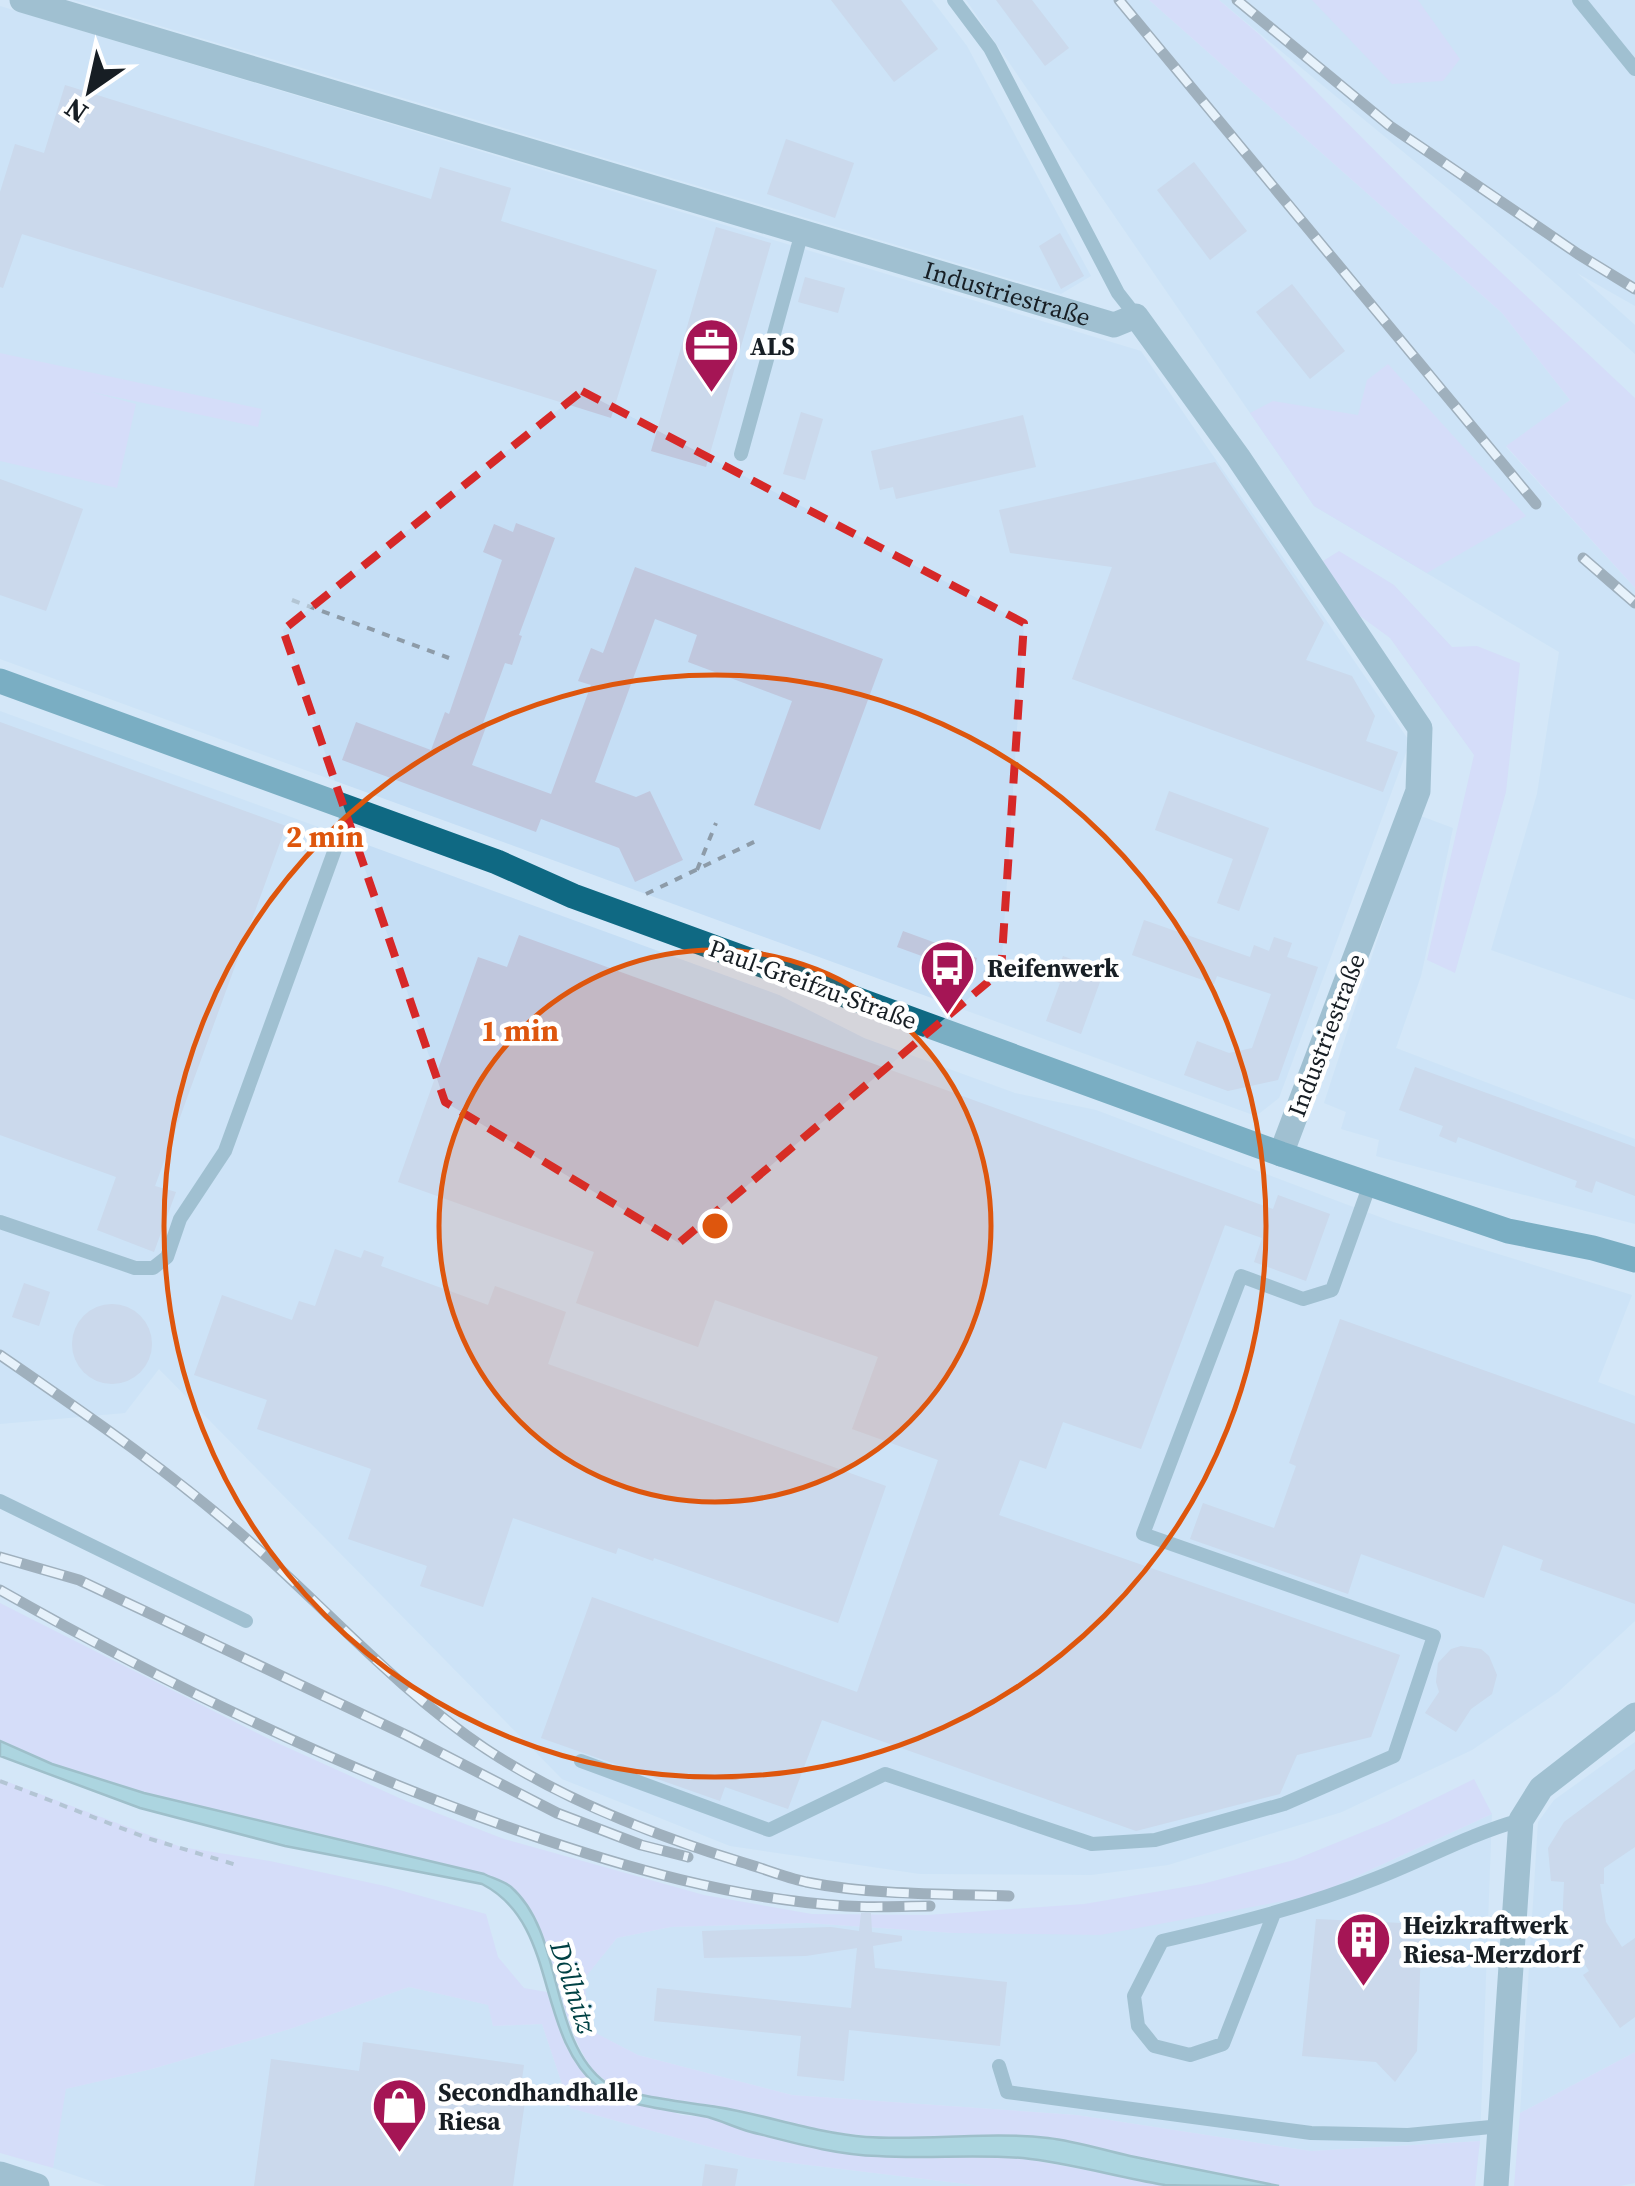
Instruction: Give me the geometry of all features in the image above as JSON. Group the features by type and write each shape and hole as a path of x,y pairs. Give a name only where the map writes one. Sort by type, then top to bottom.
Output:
{"main road":[{"name":"Paul-Greifzu-Straße","path":"0,680 497,862 573,896 1281,1154 1508,1231 1635,1260"}],"street":[{"name":"Industriestraße","path":"22,0 1114,325 1136,316 1238,456 1420,728 1418,792 1281,1154"},
{"path":"1496,2186 1520,1820 1541,1788 1635,1715"},
{"path":"0,2174 36,2186"}],"lane":[{"path":"954,0 990,48 1118,294 1136,316"},
{"path":"1579,0 1635,69"},
{"path":"741,454 802,232"},
{"path":"0,1222 135,1268 153,1268 167,1257 180,1219 224,1151 350,808"},
{"path":"580,1762 769,1830 885,1774 1092,1844 1155,1840 1284,1804 1394,1756 1434,1636 1143,1534 1240,1276 1303,1299 1332,1290 1370,1184"},
{"path":"0,1501 246,1621"},
{"path":"1273,1916 1223,2044 1190,2055 1154,2046 1138,2026 1134,1996 1162,1941 1273,1916 1378,1878 1479,1832 1520,1820"},
{"path":"1000,2066 1007,2092 1311,2133 1500,2136"}],"path":[{"path":"292,600 449,658"},
{"path":"697,870 716,824"},
{"path":"646,894 758,840"},
{"path":"0,1781 147,1838 240,1866"}],"highlighted area":[{"path":"582,391 1024,623 1001,971 679,1243 445,1102 283,630"}],"shaded area":[{"path":"73,0 932,0 967,46 1091,276 1061,294"},
{"path":"966,0 1149,0 1502,313 1570,400 1506,447 1635,588 1635,1000 1491,950 1537,794 1559,652 1314,506"},
{"path":"1149,0 1219,0 1260,35 1423,199 1635,398 1635,588 1506,446 1570,400 1502,313"},
{"path":"1219,0 1635,0 1635,306 1577,273 1635,325 1635,354 1458,197"},
{"path":"1312,0 1418,0 1460,59 1443,81 1392,84"},
{"path":"0,6 1141,351 1410,742 1279,1098 1256,1116 0,659"},
{"path":"0,353 262,409 258,427 91,392 136,404 117,488 0,461"},
{"path":"1388,364 1526,516 1427,573 1314,506 1250,413 1273,401 1358,415 1367,380"},
{"path":"1339,551 1394,585 1452,647 1477,646 1520,663 1506,792 1455,973 1427,960 1474,755 1390,638 1356,613 1323,561"},
{"path":"0,711 779,995 864,1038 1015,1093 1096,1110 1393,1222 1632,1295 1598,1382 1635,1396 1635,1621 1558,1692 1472,1750 1342,1812 1168,1865 1091,1875 920,1874 730,1846 562,1779 159,1369 125,1413 0,1424"},
{"path":"1418,815 1453,828 1421,976 1396,1048 1635,1139 1635,1224 1376,1156 1379,1140 1341,1129 1346,1112 1324,1103"},
{"path":"0,1603 273,1741 406,1801 504,1839 704,1895 812,1914 927,1915 1084,1904 1202,1884 1294,1860 1387,1822 1474,1779 1492,1814 1316,1895 1100,1935 953,1933 807,1923 671,1927 617,1938 584,1979 590,2030 638,2055 792,2095 1077,2115 1311,2151 1480,2141 1475,2186 1279,2186 990,2135 910,2138 804,2128 615,2086 591,2067 579,2046 538,1926 526,1905 505,1883 484,1874 144,1793 52,1764 0,1741"},
{"path":"0,1741 52,1764 144,1793 484,1874 505,1883 528,1907 540,1932 574,2041 587,2064 615,2088 847,2135 1058,2139 1279,2186 1165,2185 1023,2158 846,2153 621,2099 599,2088 578,2065 564,2039 524,1925 507,1902 482,1884 285,1846 140,1808 0,1756"},
{"path":"1635,1742 1635,2052 1520,2113 1538,1822 1554,1800"},
{"path":"0,1779 181,1847 385,1886 486,1914 498,1957 524,1988 547,1992 566,2047 605,2093 630,2102 875,2157 1026,2159 1175,2186 982,2186 749,2158 570,2108 542,2024 493,2026 488,2005 409,1987 290,2029 66,2089 53,2168 0,2153"},
{"path":"1492,1814 1480,2141 1311,2151 1077,2115 792,2095 638,2055 589,2030 584,1978 617,1938 671,1927 807,1923 953,1933 1316,1895"},
{"path":"409,1987 489,2005 493,2026 542,2024 570,2108 749,2158 982,2186 106,2186 53,2168 65,2089 152,2069 290,2029"},
{"path":"1635,2052 1635,2183 1514,2186 1520,2113"}],"building":[{"path":"831,0 901,0 938,49 894,82"},
{"path":"996,0 1032,0 1069,48 1045,66"},
{"path":"65,85 431,199 440,167 511,188 501,221 657,270 611,418 22,234 3,288 0,287 0,192 15,144 44,153"},
{"path":"786,139 854,163 835,218 767,194"},
{"path":"1194,162 1247,231 1210,260 1157,190"},
{"path":"716,227 771,243 706,467 651,451"},
{"path":"1060,233 1084,276 1061,289 1039,246"},
{"path":"805,277 845,288 838,313 798,302"},
{"path":"1292,284 1345,351 1310,379 1256,312"},
{"path":"801,412 823,419 805,480 783,474"},
{"path":"1023,415 1036,467 896,499 893,487 880,490 871,451"},
{"path":"1215,462 1324,623 1306,660 1352,676 1375,716 1366,741 1398,752 1383,792 1072,679 1112,567 1010,553 999,510"},
{"path":"0,479 83,509 46,611 0,595"},
{"path":"516,523 555,538 512,665 505,663 472,765 551,794 591,685 578,681 591,648 603,653 635,567 883,659 820,830 754,805 792,701 688,662 697,635 655,619 595,782 636,797 650,791 683,860 635,882 619,848 541,819 536,832 342,760 356,722 431,750 445,712 449,714 502,560 483,552 494,524 513,532"},
{"path":"0,722 286,826 155,1186 176,1192 154,1252 97,1230 116,1177 0,1135"},
{"path":"1169,791 1269,828 1239,911 1217,903 1233,859 1155,830"},
{"path":"1144,920 1250,957 1254,945 1269,951 1274,937 1292,943 1287,957 1318,967 1278,1080 1228,1091 1184,1075 1197,1041 1229,1053 1252,1048 1271,994 1217,976 1214,984 1132,955"},
{"path":"903,931 977,958 971,974 897,947"},
{"path":"519,935 1273,1209 1278,1195 1330,1214 1306,1281 1254,1262 1262,1238 1225,1225 1141,1449 1063,1422 1046,1469 1020,1460 999,1515 1400,1655 1371,1737 1297,1755 1280,1794 1136,1831 822,1720 788,1809 725,1787 720,1801 541,1738 592,1597 857,1692 938,1460 852,1429 878,1357 715,1300 698,1347 576,1303 594,1252 398,1182 478,957 507,967"},
{"path":"1063,956 1104,971 1081,1034 1046,1021 1060,983 1054,981"},
{"path":"1415,1067 1635,1147 1635,1196 1596,1181 1592,1193 1575,1187 1577,1181 1458,1137 1456,1143 1439,1136 1443,1126 1399,1110"},
{"path":"335,1249 361,1258 364,1250 384,1257 381,1266 488,1305 495,1286 566,1312 548,1364 886,1486 838,1623 654,1558 653,1561 618,1548 616,1554 513,1518 483,1607 420,1586 427,1566 348,1539 371,1469 257,1429 267,1400 194,1375 222,1295 292,1320 299,1301 315,1306"},
{"path":"24,1283 50,1292 39,1326 12,1317"},
{"path":"112,1304 127,1307 140,1316 149,1329 149,1359 140,1372 127,1381 112,1384 97,1381 84,1372 75,1359 72,1344 75,1329 84,1316 97,1307"},
{"path":"1340,1319 1635,1424 1635,1604 1540,1570 1543,1560 1503,1545 1484,1598 1361,1554 1348,1594 1190,1539 1203,1503 1274,1528 1296,1466 1289,1463"},
{"path":"1451,1649 1481,1649 1489,1656 1497,1675 1492,1694 1471,1709 1456,1732 1425,1713 1439,1692 1438,1663"},
{"path":"1635,1769 1635,1847 1604,1868 1604,1884 1600,1884 1606,1922 1622,1947 1635,1938 1635,2017 1620,2028 1583,1975 1589,1971 1562,1928 1564,1882 1551,1881 1548,1848 1564,1822"},
{"path":"861,1913 871,1913 872,1932 902,1936 902,1941 873,1946 875,1968 1007,1982 1000,2046 849,2030 844,2081 797,2076 801,2036 654,2021 657,1988 851,2008 857,1948 806,1956 704,1958 702,1931 831,1927 859,1931"},
{"name":"Heizkraftwerk Riesa-Merzdorf","path":"1316,1919 1422,1924 1417,2051 1395,2082 1376,2062 1302,2056"},
{"path":"363,2042 524,2065 520,2093 526,2094 513,2186 254,2186 271,2059 359,2071"},
{"path":"705,2164 738,2169 735,2186 702,2186"}],"railway":[{"path":"1119,0 1536,504"},
{"path":"1237,0 1390,126 1635,289"},
{"path":"1583,558 1635,603"},
{"path":"0,1355 197,1498 455,1727 546,1784 642,1828 806,1882 881,1892 1009,1896"},
{"path":"0,1557 79,1580 406,1735 557,1813 641,1845 688,1857"},
{"path":"0,1590 255,1723 387,1781 522,1832 641,1869 763,1897 846,1906 930,1906"}],"place":[{"name":"ALS","path":"711,395"},
{"name":"Reifenwerk","path":"948,1017"},
{"name":"Heizkraftwerk Riesa-Merzdorf","path":"1364,1988"},
{"name":"Secondhandhalle Riesa","path":"399,2155"}],"water label":[{"name":"Döllnitz","path":"574,1987"}]}
